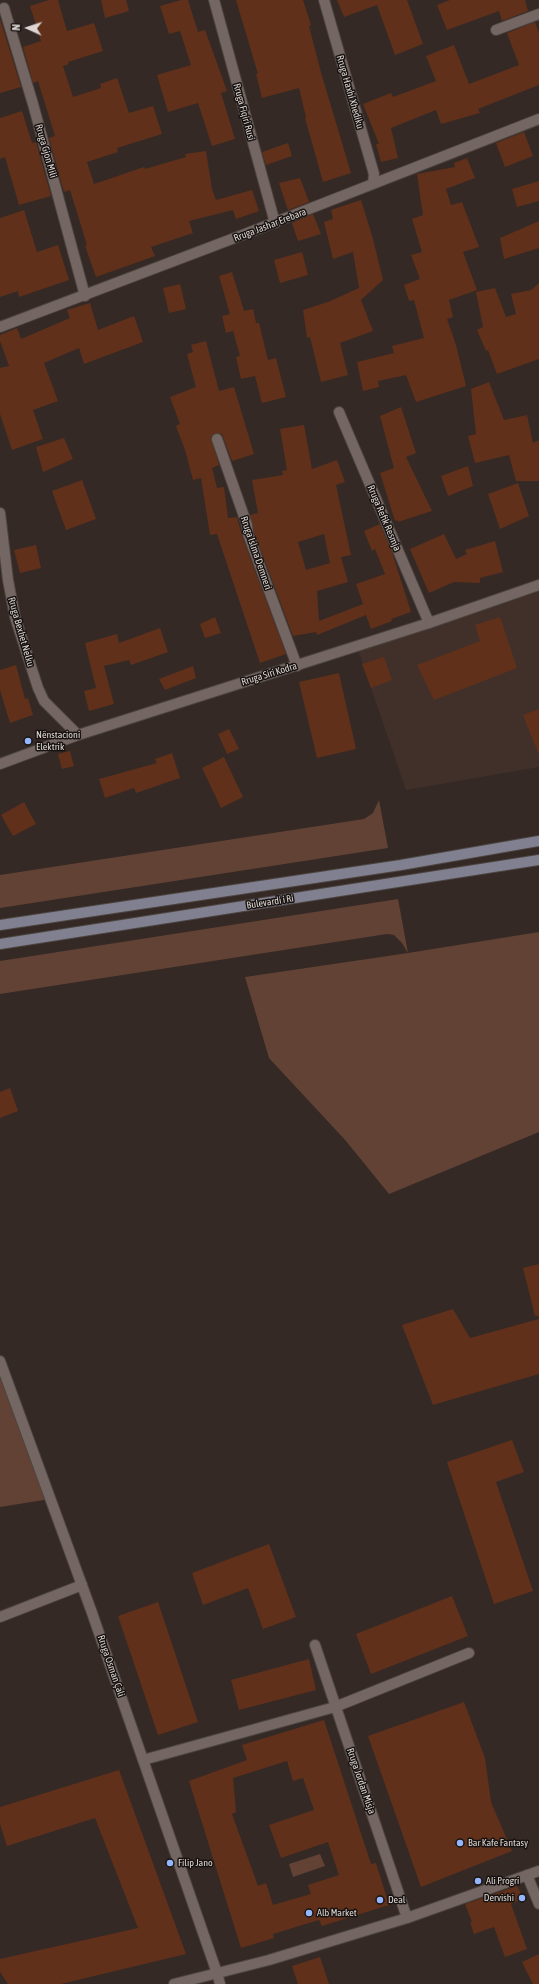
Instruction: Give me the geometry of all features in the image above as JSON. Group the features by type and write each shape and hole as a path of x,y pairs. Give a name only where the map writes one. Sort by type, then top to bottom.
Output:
{"main road":[{"name":"Bulevardi i Ri","path":"0,925 401,865 539,841"},
{"name":"Bulevardi i Ri","path":"0,944 539,860"}],"street":[{"name":"Rruga Fiqiri Rusi","path":"214,0 274,223"},
{"name":"Rruga Haxhi Xhediku","path":"324,0 374,174 373,184"},
{"name":"Rruga Gjon Mili","path":"4,8 35,112 85,296"},
{"path":"496,30 539,14"},
{"name":"Rruga Jashar Erebara","path":"0,328 539,119"},
{"name":"Rruga Refik Resmja","path":"339,412 429,623"},
{"name":"Rruga Islma Demneri","path":"217,439 247,525 248,534 297,666"},
{"name":"Rruga Bexhet Nelku","path":"0,513 8,580 15,617 38,688 44,701 78,736"},
{"name":"Rruga Siri Kodra","path":"0,764 78,736 429,623 539,585"},
{"name":"Rruga Osman Çali","path":"0,1361 82,1585 220,1984"},
{"path":"0,1617 82,1585"},
{"name":"Rruga Jordan Misja","path":"315,1645 407,1918"},
{"path":"143,1760 335,1707 468,1653"},
{"path":"174,1984 269,1960 407,1918 539,1871"},
{"path":"527,1875 539,1904"}],"shaded area":[{"path":"539,585 539,767 406,790 357,647"},
{"path":"379,800 388,848 0,908 0,875 364,819 373,813"},
{"path":"398,899 408,953 402,943 394,935 387,934 0,994 0,961"},
{"path":"539,932 539,1132 389,1194 346,1141 269,1058 245,977"},
{"path":"0,1365 50,1499 0,1507"},
{"path":"320,1854 325,1866 293,1877 289,1864"}],"building":[{"path":"49,0 58,0 67,31 94,23 103,51 68,62 69,64 63,66 73,97 101,88 100,84 117,78 129,113 153,106 162,134 117,148 118,152 87,162 94,184 144,167 145,169 186,157 185,154 206,151 212,189 216,200 252,190 259,211 236,219 233,210 189,221 193,233 151,247 155,256 96,277 85,246 87,245 70,190 64,192 49,138 55,136 38,81 33,83 23,47 41,41 30,6"},
{"path":"101,0 126,0 129,11 105,18"},
{"path":"181,0 188,0 198,32 205,30 227,91 221,93 235,139 212,146 198,103 168,112 157,75 191,65 180,31 169,34 160,6"},
{"path":"236,0 303,0 311,25 309,26 322,76 351,173 323,182 305,118 299,88 262,98 256,74 258,74"},
{"path":"337,0 407,0 423,44 395,55 377,5 344,17"},
{"path":"450,0 525,0 528,11 502,21 499,11 447,30 437,5"},
{"path":"0,19 21,87 0,93"},
{"path":"535,22 539,33 539,85 478,109 480,113 441,124 436,110 391,128 398,158 381,162 376,144 379,144 363,104 391,93 393,97 436,81 426,56 454,45 469,84 519,65 507,33"},
{"path":"22,111 32,143 36,142 51,196 19,205 5,157 0,159 0,118"},
{"path":"524,132 533,156 505,167 496,143"},
{"path":"288,143 292,156 266,165 262,152"},
{"path":"467,158 475,178 446,189 451,205 462,202 479,247 463,252 477,290 449,300 453,317 447,319 456,345 466,386 416,402 406,375 378,381 379,387 363,391 357,362 394,353 392,346 424,338 414,300 409,301 404,285 420,279 411,255 422,252 412,219 423,215 417,174 455,167 454,163"},
{"path":"300,178 309,202 288,210 279,183"},
{"path":"539,181 539,201 517,207 512,189"},
{"path":"361,200 373,239 383,280 361,300 373,331 340,343 348,375 321,382 310,337 307,338 303,310 328,302 359,288 353,252 333,259 324,222 333,219 331,210"},
{"path":"24,210 37,252 58,245 69,280 19,297 18,291 0,297 0,218"},
{"path":"313,214 321,234 298,241 292,223"},
{"path":"539,221 539,248 504,259 500,238"},
{"path":"302,252 308,275 280,283 274,260"},
{"path":"232,272 244,311 253,309 256,323 259,323 268,360 276,358 286,397 262,403 255,376 241,379 236,357 240,356 233,331 226,333 222,316 230,314 219,276"},
{"path":"539,283 539,359 497,374 488,350 486,351 477,330 483,327 476,292 495,288 506,317 516,314 511,294 531,290"},
{"path":"180,284 186,309 169,313 163,288"},
{"path":"90,303 98,330 134,316 143,342 84,364 79,348 44,363 58,401 33,410 43,439 12,450 0,414 0,368 9,366 0,341 0,335 17,328 21,339 70,318 67,310"},
{"path":"206,341 219,391 234,387 254,454 232,461 222,434 215,433 211,437 219,465 212,468 217,488 224,487 228,518 237,517 242,536 286,654 260,663 217,534 210,535 201,478 193,480 185,450 176,426 180,424 170,397 196,387 187,354 193,352 191,345"},
{"path":"489,382 504,420 527,415 533,443 539,440 539,481 516,481 509,455 475,463 468,436 476,434 471,389"},
{"path":"401,407 416,453 406,457 432,511 398,522 397,520 395,521 380,473 394,468 380,416"},
{"path":"304,425 312,469 337,460 345,482 336,485 351,555 341,557 348,582 317,591 319,621 363,604 356,584 385,574 375,549 372,551 364,531 380,524 392,552 411,612 391,619 392,621 371,629 366,615 317,635 316,632 293,636 254,532 250,515 258,513 252,480 283,475 282,471 287,470 280,429","holes":["324,534 330,563 306,570 298,542"]},
{"path":"64,438 73,459 43,472 36,447"},
{"path":"468,466 473,486 448,496 441,476"},
{"path":"82,480 96,519 66,530 52,491"},
{"path":"518,483 529,516 500,529 488,494"},
{"path":"444,534 456,559 467,554 465,550 495,541 503,572 480,578 480,583 454,582 429,593 410,549"},
{"path":"36,545 41,568 20,573 14,550"},
{"path":"215,617 221,633 205,638 200,624"},
{"path":"500,617 517,668 434,700 417,665 480,641 475,625"},
{"path":"160,628 168,652 131,665 129,660 104,666 114,704 89,711 84,691 96,688 85,643 117,634 119,643"},
{"path":"384,657 392,680 371,688 362,664"},
{"path":"16,665 25,699 28,698 33,715 10,723 0,690 0,670"},
{"path":"193,666 196,678 165,690 159,679"},
{"path":"339,673 356,749 317,758 299,682"},
{"path":"539,709 539,753 538,753 523,715"},
{"path":"229,729 239,749 227,754 218,734"},
{"path":"70,751 74,766 62,769 58,754"},
{"path":"172,753 180,778 136,793 134,788 105,798 99,779 157,763 155,759"},
{"path":"224,757 243,797 221,808 202,768"},
{"path":"24,802 36,824 13,836 1,815"},
{"path":"10,1088 18,1111 0,1118 0,1092"},
{"path":"539,1264 539,1316 535,1316 523,1268"},
{"path":"453,1309 470,1338 539,1319 539,1374 433,1405 402,1325"},
{"path":"512,1440 524,1472 496,1482 533,1591 494,1604 447,1462"},
{"path":"269,1544 296,1617 263,1629 248,1588 203,1605 192,1573"},
{"path":"452,1596 468,1636 371,1674 356,1634"},
{"path":"158,1602 198,1722 158,1735 118,1616"},
{"path":"309,1659 316,1690 239,1710 231,1680"},
{"path":"464,1702 485,1758 491,1802 512,1851 421,1887 368,1736"},
{"path":"324,1720 371,1864 376,1863 389,1905 322,1926 319,1920 273,1934 274,1938 241,1948 189,1781 247,1760 242,1745","holes":["287,1761 293,1781 303,1778 314,1810 269,1825 281,1858 328,1842 339,1875 308,1885 311,1894 273,1905 266,1883 258,1886 232,1814 236,1812 233,1778"]},
{"path":"119,1770 186,1954 61,1984 8,1984 0,1972 0,1959 138,1928 95,1818 7,1846 0,1824 0,1807"},
{"path":"517,1886 523,1898 511,1904 527,1949 505,1957 494,1927 474,1934 470,1922 472,1922 465,1904"},
{"path":"539,1954 539,1984 533,1984 522,1962"},
{"path":"320,1957 329,1984 298,1984 292,1966"}],"place":[{"name":"Nënstacioni Elektrik","path":"28,741"},
{"name":"Bar Kafe Fantasy","path":"460,1843"},
{"name":"Filip Jano","path":"170,1863"},
{"name":"Ali Progri","path":"478,1881"},
{"name":"Dervishi","path":"522,1898"},
{"name":"Deal","path":"380,1900"},
{"name":"Alb Market","path":"309,1913"}]}
